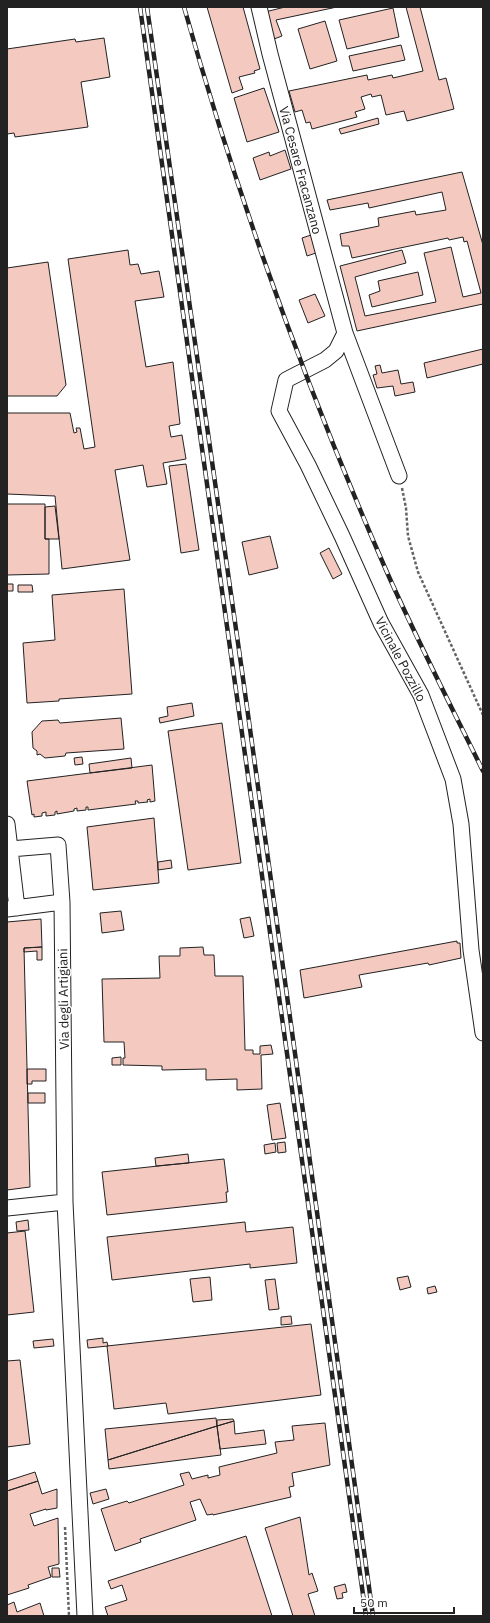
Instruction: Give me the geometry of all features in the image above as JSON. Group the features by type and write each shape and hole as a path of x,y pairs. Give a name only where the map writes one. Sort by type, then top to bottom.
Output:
{"street":[{"name":"Via Cesare Fracanzano","path":"259,7 270,54 345,333 399,476"},
{"name":"Vicinale Pozzillo","path":"345,333 336,351 325,360 286,380 279,411 308,465 381,623 421,695 453,779 461,824 471,950 483,1033"},
{"path":"7,824 10,849 12,908 62,902"},
{"name":"Via degli Artigiani","path":"10,849 58,845 62,902 65,1202 85,1616"},
{"path":"7,1208 65,1202"}],"path":[{"path":"399,476 406,508 408,536 418,572 483,715"}],"building":[{"path":"207,7 243,7 260,69 254,71 255,73 239,77 243,89 232,93"},
{"path":"285,7 337,7 276,20 282,36 274,39 265,12"},
{"path":"406,7 420,7 439,80 446,78 454,109 407,121 404,111 386,115 381,95 372,97 371,94 361,97 365,109 355,112 357,117 312,129 310,122 306,123 302,110 295,112 289,91 367,75 368,80 392,75 393,78 423,71"},
{"path":"393,8 399,37 347,49 339,20"},
{"path":"325,21 337,61 310,69 298,29"},
{"path":"104,38 110,77 81,82 88,127 15,137 14,133 7,134 7,49 75,39 76,42"},
{"path":"401,45 405,60 353,71 349,56"},
{"path":"264,88 279,132 247,142 234,98"},
{"path":"378,118 379,124 341,134 339,129"},
{"path":"285,150 291,169 260,180 253,158 269,152 270,156"},
{"path":"462,172 483,245 483,304 357,331 340,266 402,250 406,263 355,277 365,316 436,302 424,253 451,247 463,297 481,293 467,241 464,242 463,237 449,240 448,238 352,258 349,246 342,246 340,234 379,226 378,218 415,211 416,215 446,210 442,192 369,208 368,203 330,210 327,200"},
{"path":"311,235 316,253 307,256 302,238"},
{"path":"128,250 130,265 138,264 141,274 159,271 164,297 135,301 146,367 173,362 180,424 169,426 171,437 182,435 186,459 163,463 167,484 147,487 143,465 115,470 130,560 62,569 55,496 7,494 7,413 70,413 74,433 77,432 76,428 80,428 84,449 95,447 68,259"},
{"path":"48,262 66,385 57,396 7,396 7,268"},
{"path":"418,272 423,295 372,307 369,295 380,291 378,281"},
{"path":"315,294 325,316 308,323 299,300"},
{"path":"483,349 483,364 427,378 424,363"},
{"path":"380,365 382,373 398,370 401,384 413,382 415,392 395,396 393,386 377,388 373,375 377,374 375,366"},
{"path":"186,464 199,550 181,553 169,466"},
{"path":"7,504 45,504 45,539 49,539 49,574 7,575"},
{"path":"55,506 59,539 45,539 45,507"},
{"path":"270,536 278,568 249,575 242,542"},
{"path":"329,548 342,574 333,579 320,553"},
{"path":"7,584 13,584 13,591 7,591"},
{"path":"18,585 32,585 33,592 18,592"},
{"path":"124,589 132,694 59,699 59,701 27,703 23,643 55,640 52,595"},
{"path":"192,703 194,716 160,723 159,718 168,716 167,707"},
{"path":"121,718 124,749 66,753 65,756 45,758 40,754 37,755 37,751 33,748 32,732 42,721 58,720 60,723"},
{"path":"222,723 241,863 188,870 168,731"},
{"path":"82,757 83,764 75,765 74,758"},
{"path":"131,758 132,768 90,773 89,764"},
{"path":"152,765 155,801 150,802 150,799 147,800 148,802 138,803 138,801 135,801 136,804 88,810 88,807 86,807 86,810 77,811 77,808 74,809 74,811 57,814 57,811 55,812 55,815 46,816 46,812 42,813 42,816 34,817 34,814 32,815 27,781"},
{"path":"154,818 159,883 93,890 87,827"},
{"path":"171,860 172,868 158,870 158,862"},
{"path":"121,911 124,930 102,933 100,913"},
{"path":"250,917 254,936 244,938 240,919"},
{"path":"41,919 42,947 24,948 30,1187 7,1190 7,922"},
{"path":"457,941 457,943 460,943 461,958 429,965 428,963 359,975 362,987 304,998 300,970"},
{"path":"42,947 42,960 37,960 37,951 24,952 24,948"},
{"path":"203,947 204,955 214,955 215,976 243,976 245,1050 253,1050 253,1054 260,1054 260,1046 271,1045 273,1054 261,1055 262,1089 237,1090 237,1079 206,1080 206,1069 162,1070 162,1066 123,1065 123,1058 125,1058 124,1042 104,1042 102,979 160,978 159,956 180,956 180,948"},
{"path":"121,1057 121,1065 112,1065 112,1058"},
{"path":"27,1069 46,1069 46,1081 32,1081 32,1084 27,1084"},
{"path":"28,1093 45,1093 45,1103 28,1103"},
{"path":"280,1103 286,1138 272,1140 267,1105"},
{"path":"285,1142 286,1152 278,1153 277,1143"},
{"path":"275,1143 276,1152 265,1154 264,1145"},
{"path":"188,1154 189,1163 156,1166 155,1158"},
{"path":"224,1159 228,1192 226,1192 227,1202 107,1215 102,1172"},
{"path":"28,1220 29,1230 17,1231 16,1222"},
{"path":"245,1222 246,1232 293,1227 297,1263 250,1268 250,1264 112,1280 107,1237"},
{"path":"25,1231 34,1312 7,1315 7,1233"},
{"path":"408,1276 411,1287 400,1290 397,1278"},
{"path":"210,1277 212,1300 193,1302 190,1279"},
{"path":"275,1279 279,1309 269,1310 265,1280"},
{"path":"435,1286 437,1292 428,1294 427,1288"},
{"path":"291,1316 292,1324 281,1325 281,1317"},
{"path":"311,1324 321,1395 168,1414 166,1403 114,1409 107,1346"},
{"path":"103,1338 103,1343 107,1342 108,1346 88,1348 87,1340"},
{"path":"53,1339 54,1346 34,1348 33,1341"},
{"path":"20,1360 30,1444 7,1447 7,1361"},
{"path":"216,1418 217,1426 108,1460 105,1429"},
{"path":"233,1419 234,1421 217,1426 217,1420"},
{"path":"234,1421 235,1434 264,1430 266,1444 220,1449 217,1426"},
{"path":"325,1423 330,1465 292,1473 294,1486 289,1487 291,1497 213,1515 207,1515 200,1499 190,1502 196,1520 140,1539 141,1542 115,1551 101,1509 127,1501 129,1503 184,1485 180,1474 189,1472 192,1479 208,1475 208,1478 220,1475 219,1467 277,1453 275,1442 294,1440 292,1426"},
{"path":"217,1426 221,1455 109,1469 108,1460"},
{"path":"35,1472 38,1481 7,1491 7,1481"},
{"path":"38,1481 42,1494 57,1489 57,1508 46,1509 30,1514 34,1526 58,1518 59,1564 48,1567 51,1577 28,1585 29,1588 7,1595 7,1491"},
{"path":"106,1489 109,1499 93,1504 90,1493"},
{"path":"300,1517 309,1575 312,1573 318,1591 308,1594 315,1616 293,1616 265,1528"},
{"path":"246,1536 272,1616 108,1616 105,1607 127,1600 122,1585 111,1589 108,1581"},
{"path":"52,1568 59,1568 60,1577 52,1577"},
{"path":"345,1584 347,1592 342,1593 343,1598 337,1599 334,1587"},
{"path":"14,1602 17,1612 40,1603 44,1616 7,1616 7,1605"}],"railway":[{"path":"140,7 366,1616"},
{"path":"147,7 241,664 373,1616"},
{"path":"184,7 227,150 275,292 328,432 397,595 483,771"}]}
